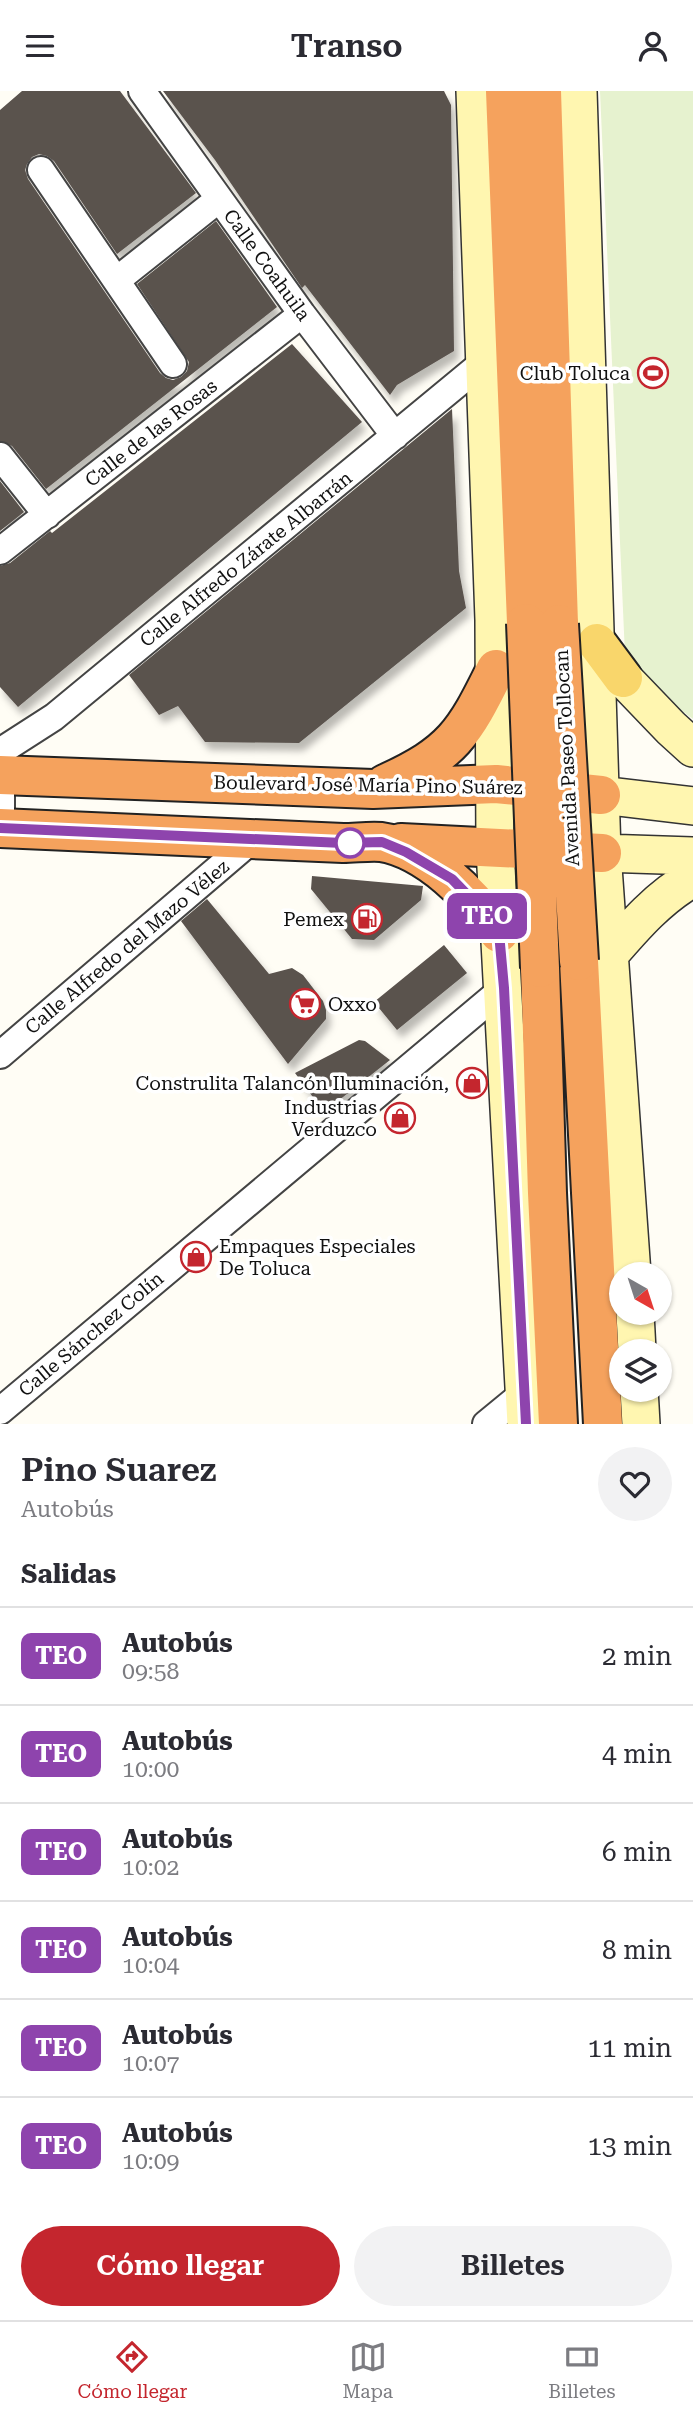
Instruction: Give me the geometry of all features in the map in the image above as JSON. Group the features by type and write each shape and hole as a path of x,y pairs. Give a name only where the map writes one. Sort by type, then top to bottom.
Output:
{"highway":[{"name":"Avenida Paseo Tollocan","path":"505,91 543,623 599,963 603,1424"},
{"name":"Avenida Paseo Tollocan","path":"542,91 543,623 540,968 546,1179 558,1424"},
{"path":"373,789 421,767 453,741 496,685"},
{"name":"Boulevard José María Pino Suárez","path":"1,763 373,789 496,784 601,795"},
{"path":"0,828 602,853"},
{"path":"382,842 406,852 452,879 485,913 499,942"}],"main road":[{"path":"475,91 496,685 495,849 526,1408"},
{"name":"Avenida Paseo Tollocan","path":"578,91 597,643"},
{"path":"597,643 609,682 693,748"},
{"path":"496,685 501,711 514,723 546,730 567,723 577,716 590,699 609,682"},
{"name":"Avenida Paseo Tollocan","path":"609,682 601,795 599,963 631,1262"},
{"name":"Boulevard José María Pino Suárez","path":"601,795 693,806"},
{"path":"602,853 693,856"},
{"path":"599,963 665,896 693,878"},
{"path":"499,942 507,940 529,924 555,918 569,920 589,934 598,946 599,963"},
{"path":"640,1402 641,1424"}],"street":[{"name":"Calle Coahuila","path":"142,91 302,314 395,436"},
{"path":"41,170 173,364"},
{"path":"117,280 219,199"},
{"name":"Calle de las Rosas","path":"0,551 302,314"},
{"name":"Calle Alfredo Zárate Albarrán","path":"1,763 485,361"},
{"path":"0,456 47,515"},
{"path":"0,828 1,763"},
{"name":"Calle Alfredo del Mazo Vélez","path":"0,1055 253,839"},
{"name":"Calle Sánchez Colín","path":"0,1411 504,988"},
{"path":"486,1424 526,1408"}],"green space":[{"name":"Club Toluca","path":"600,91 693,91 693,719 654,691 625,655"}],"building":[{"path":"22,91 120,91 196,193 117,254 54,161 39,154 32,157 25,170 28,179 160,373 173,380 181,377 187,371 189,362 137,284 216,221 277,307 46,489 12,446 0,441 0,110"},
{"path":"163,91 444,91 451,105 454,351 397,385 390,395 305,285 302,288 215,160"},
{"path":"292,344 362,422 18,707 0,687 0,566 10,563 50,531 52,533"},
{"path":"452,409 459,571 466,608 299,743 205,742 178,706 159,715 129,675"},
{"path":"0,481 24,512 0,531"},
{"name":"Pemex","path":"312,876 423,886 421,900 374,940 352,939 311,889"},
{"path":"207,899 269,974 292,968 303,975 323,1001 326,1019 288,1064 181,921"},
{"path":"444,945 467,973 397,1030 374,1002"},
{"path":"359,1040 365,1041 390,1060 324,1112 295,1073"}],"bus line":[{"name":"TEO","path":"0,828 343,843 382,842 430,864 470,895 499,933 526,1424"}],"place":[{"name":"Club Toluca","path":"653,373"},
{"name":"Pemex","path":"367,919"},
{"name":"Oxxo","path":"305,1004"},
{"name":"Construlita Talancón Iluminación,","path":"472,1083"},
{"name":"Industrias Verduzco","path":"400,1118"},
{"name":"Empaques Especiales De Toluca","path":"196,1257"}]}
